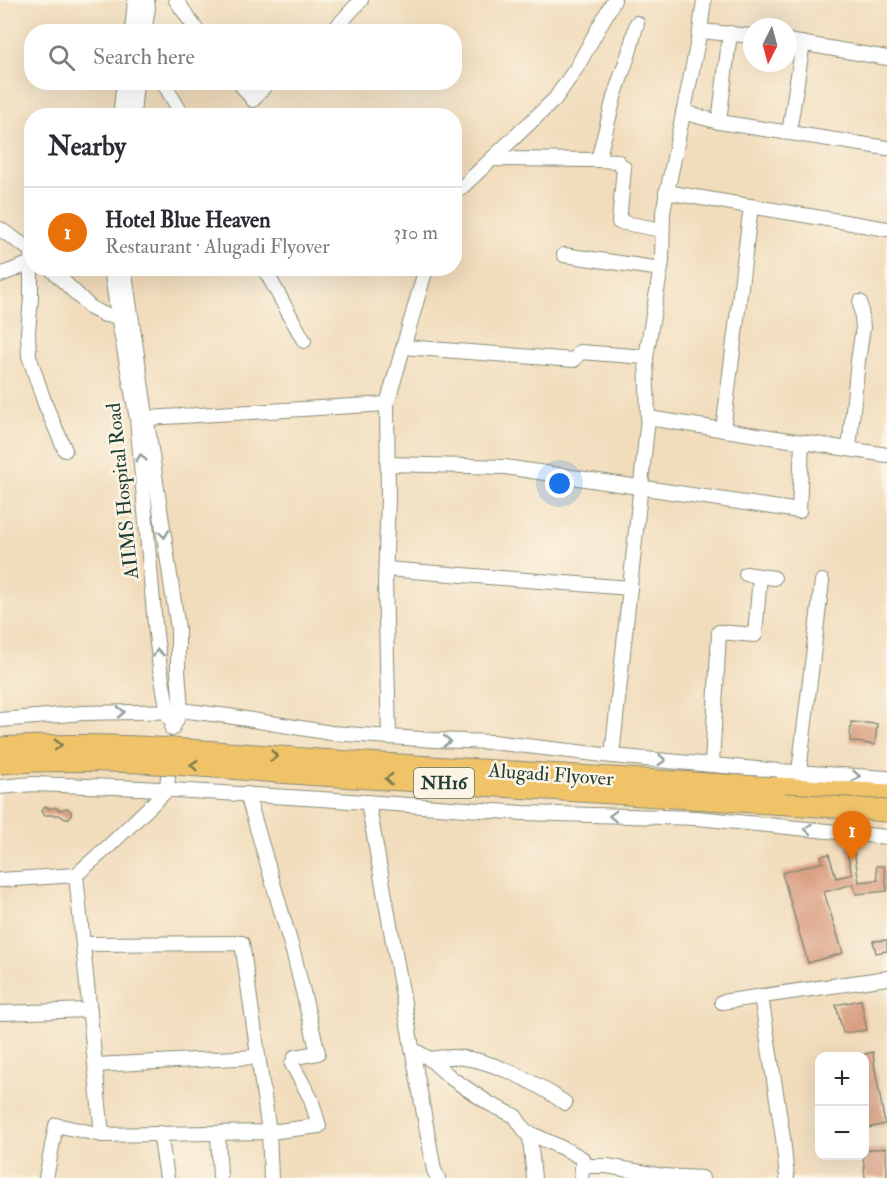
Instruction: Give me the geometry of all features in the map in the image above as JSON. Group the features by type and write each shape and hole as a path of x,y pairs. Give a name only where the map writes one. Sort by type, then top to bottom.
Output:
{"highway":[{"name":"Alugadi Flyover","path":"0,748 95,744 887,795"},
{"name":"Alugadi Flyover","path":"0,763 89,761 175,764 887,811"}],"street":[{"path":"133,24 135,0"},
{"path":"145,24 147,0"},
{"path":"176,0 192,24"},
{"path":"339,24 361,0"},
{"path":"462,187 555,99 577,67 614,0"},
{"path":"612,756 648,418 646,357 662,261 663,212 700,31 704,0"},
{"path":"598,160 637,23"},
{"path":"700,31 743,35"},
{"path":"719,122 730,33"},
{"path":"797,42 887,57"},
{"path":"789,133 803,43"},
{"path":"121,108 123,90"},
{"path":"134,108 135,90"},
{"path":"166,90 178,108"},
{"path":"245,90 253,100 261,90"},
{"path":"683,112 719,122 887,148"},
{"path":"492,159 617,161 624,168 619,222 662,230"},
{"path":"666,192 887,229"},
{"path":"723,430 751,206"},
{"path":"0,230 24,246"},
{"path":"564,255 661,269"},
{"path":"0,275 24,266"},
{"path":"31,276 29,356 45,404 65,450"},
{"path":"59,276 91,308 105,315 118,316"},
{"name":"AIIMS Hospital Road","path":"112,276 118,316 127,333 147,418 178,629 178,670 174,711"},
{"name":"AIIMS Hospital Road","path":"124,276 127,333 155,625 160,668 174,711"},
{"path":"268,276 304,341"},
{"path":"389,737 386,569 387,404 424,276"},
{"path":"849,449 863,327 860,302"},
{"path":"404,346 574,360 580,352 646,357"},
{"path":"147,418 387,404"},
{"path":"648,418 887,455"},
{"path":"388,464 505,467 799,511 802,442"},
{"path":"386,569 630,588"},
{"path":"712,765 719,632 755,635 767,577 746,574"},
{"path":"798,772 822,581"},
{"path":"0,720 83,713 174,711 228,716 331,733 435,741 492,742 612,756 887,778"},
{"path":"0,880 76,875 110,845 167,783"},
{"path":"0,787 33,784 167,783 248,794 523,813 697,818 887,837"},
{"path":"45,1178 56,1125 102,1135 269,1132 319,1126 311,1099 292,1064 295,1057 318,1053 294,955 248,794"},
{"path":"368,802 434,1170 438,1178"},
{"path":"76,875 102,1135"},
{"path":"83,944 242,943 269,1132 271,1178"},
{"path":"722,1002 887,978"},
{"path":"761,996 787,1178"},
{"path":"0,1013 90,1010"},
{"path":"412,1050 430,1059 451,1078 490,1104 515,1116 530,1138 534,1178"},
{"path":"430,1059 449,1057 478,1061 520,1077 548,1091 565,1103"},
{"path":"95,1065 257,1058"},
{"path":"525,1131 583,1159 582,1172 607,1166 663,1177 702,1178"},
{"path":"218,1132 220,1178"},
{"path":"160,1134 167,1178"}],"building":[{"path":"851,722 877,724 875,745 850,741"},
{"path":"45,806 60,810 67,808 71,811 71,815 65,819 59,815 44,815 41,811"},
{"path":"853,844 859,882 878,880 876,866 884,866 887,891 856,894 853,884 824,892 843,953 808,963 782,873 823,862 821,856 829,854 836,878 854,874 852,874 846,848"},
{"path":"887,940 887,951 876,953 873,941"},
{"path":"861,1000 867,1030 843,1033 836,1005"},
{"path":"873,1052 885,1124 869,1128 869,1106 869,1053"},
{"path":"886,1148 887,1178 865,1178 863,1160 869,1160 869,1150"}],"place":[{"name":"Hotel Blue Heaven","path":"852,861"}]}
